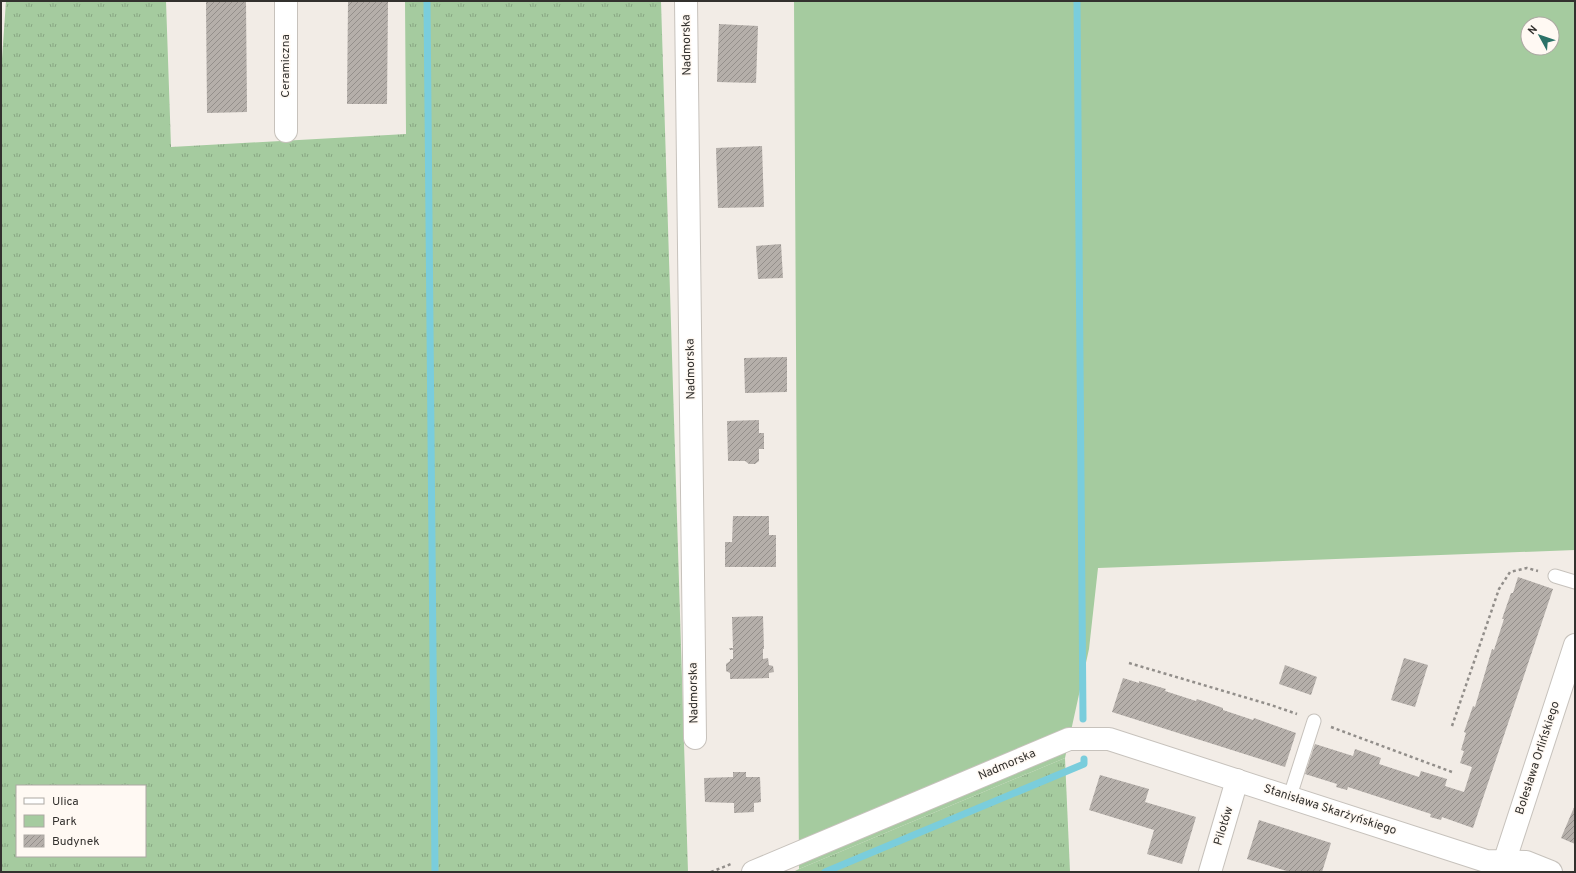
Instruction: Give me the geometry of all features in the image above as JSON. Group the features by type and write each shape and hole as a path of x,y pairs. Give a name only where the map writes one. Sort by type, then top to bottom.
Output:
{"street":[{"name":"Ceramiczna","path":"286,1 286,131"},
{"name":"Nadmorska","path":"686,1 695,738"},
{"name":"Bolesława Orlińskiego","path":"1503,866 1575,645"},
{"name":"Nadmorska","path":"753,872 1069,739 1109,739"},
{"name":"Stanisława Skarżyńskiego","path":"1109,739 1290,796 1503,866 1526,862 1551,872"},
{"name":"Pilotów","path":"1210,872 1237,780"}],"lane":[{"path":"1555,576 1575,582"},
{"path":"1290,796 1314,721"}],"path":[{"path":"1452,726 1499,589 1510,572 1527,568 1555,576"},
{"path":"1129,662 1271,705 1452,772"}],"green space":[{"path":"6,1 166,1 171,147 406,134 405,1 661,1 688,872 1,872 1,73"},
{"path":"794,1 1575,1 1575,550 1098,568 1089,649 1065,758 799,869"},
{"path":"1065,758 1070,872 793,872 799,869"}],"building":[{"path":"206,1 246,1 247,112 207,113"},
{"path":"348,1 388,1 387,104 347,104"},
{"path":"719,24 758,26 756,83 717,82"},
{"path":"762,146 764,207 718,208 716,148"},
{"path":"781,244 783,278 758,279 756,246"},
{"path":"787,357 787,392 745,393 744,358"},
{"path":"759,420 759,433 764,433 764,449 759,449 759,461 755,464 749,464 745,461 728,461 727,421"},
{"path":"733,516 769,516 769,535 776,535 776,567 725,567 725,542 732,542"},
{"path":"1518,577 1553,589 1473,828 1442,817 1441,820 1430,817 1431,814 1348,787 1347,790 1336,787 1337,784 1305,774 1315,744 1353,756 1355,749 1381,758 1379,764 1419,777 1421,771 1447,779 1445,786 1464,792 1472,767 1460,763 1464,751 1461,750 1466,733 1464,732 1473,706 1475,707 1492,649 1494,650 1504,619 1502,619"},
{"path":"763,616 763,659 768,658 769,665 773,666 774,672 769,673 769,678 730,679 730,673 726,671 726,664 730,661 730,659 733,659 733,650 730,650 729,648 733,648 732,617"},
{"path":"1404,658 1428,665 1415,707 1391,700"},
{"path":"1285,665 1317,677 1311,695 1279,684"},
{"path":"1123,678 1166,689 1165,691 1196,701 1197,699 1223,708 1223,710 1253,720 1254,718 1296,733 1285,767 1112,712"},
{"path":"733,772 746,772 746,777 760,777 761,802 754,803 754,812 734,813 734,803 705,802 704,778 733,777"},
{"path":"1100,775 1149,789 1145,802 1196,817 1182,864 1147,854 1154,830 1089,810"},
{"path":"1575,805 1575,844 1561,838"},
{"path":"1259,820 1331,843 1322,872 1290,872 1247,859"}],"waterway":[{"path":"427,1 435,872"},
{"path":"1077,1 1083,719"},
{"path":"825,872 1084,764 1084,759"}]}
